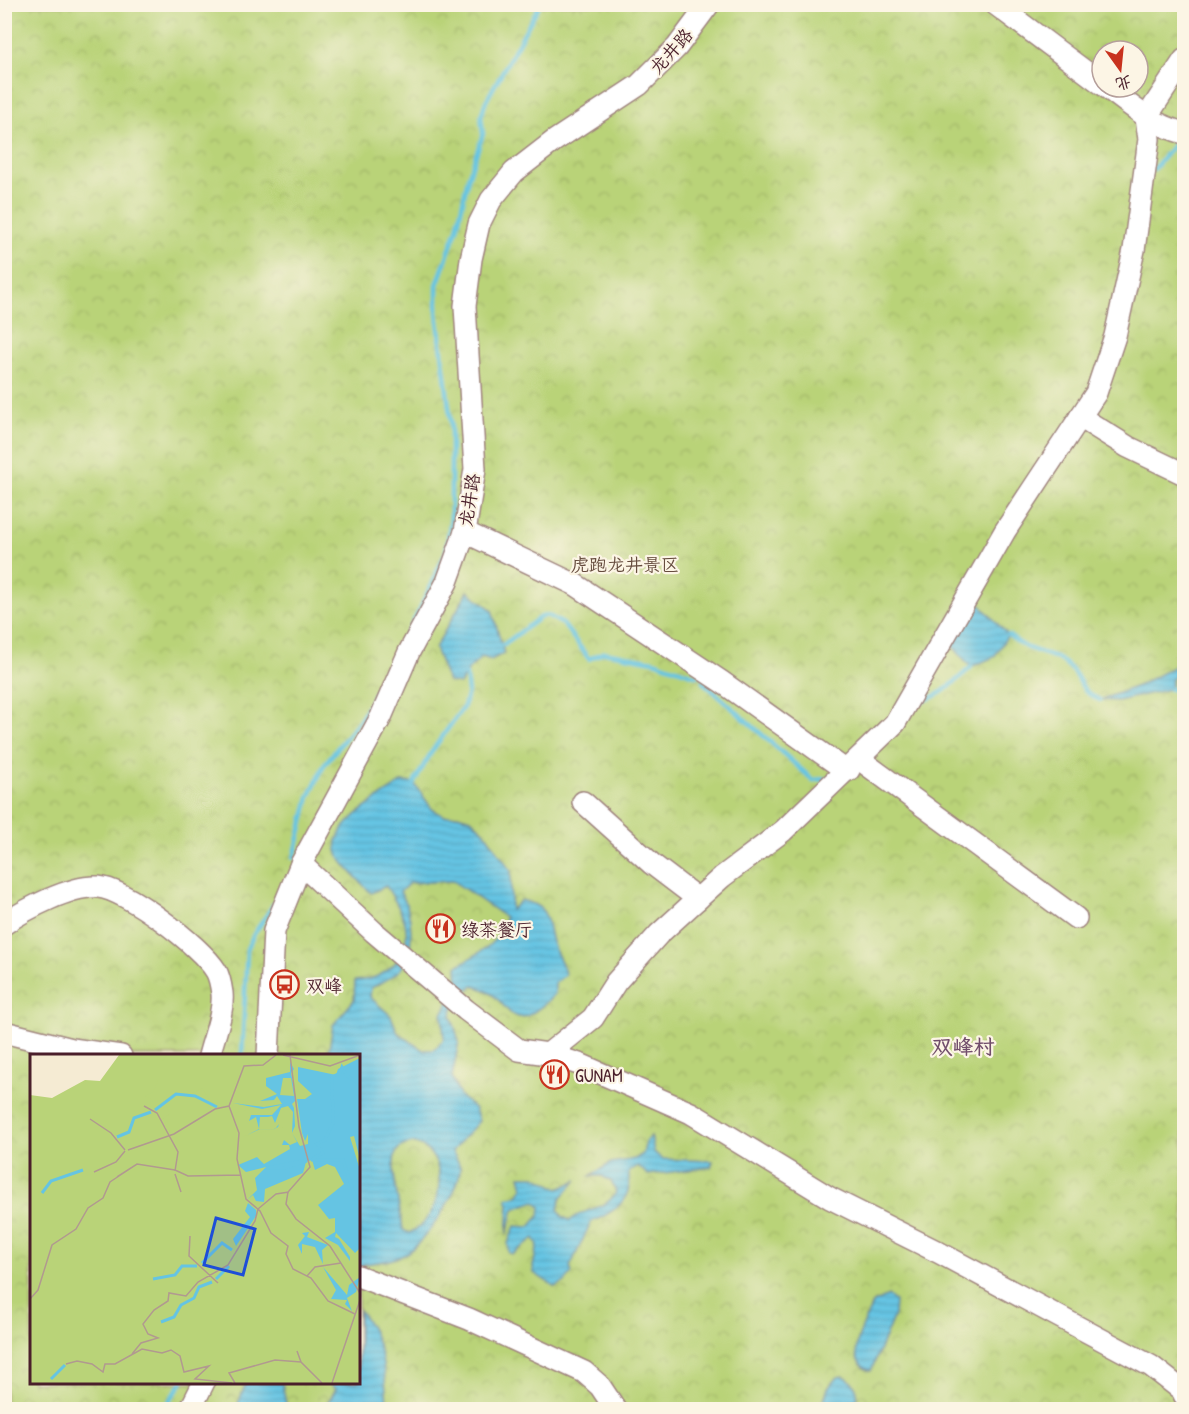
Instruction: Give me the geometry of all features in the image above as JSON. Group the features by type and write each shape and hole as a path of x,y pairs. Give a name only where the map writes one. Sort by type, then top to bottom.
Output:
{"street":[{"name":"龙井路","path":"268,1054 274,931 301,864 381,717 409,652 447,582 465,532 475,469 465,306 471,260 483,216 491,200 514,172 554,141 639,86 677,47 709,4"},
{"path":"995,4 1090,75"},
{"path":"548,1054 593,1018 616,982 659,934 698,899 783,831 846,765 895,723 1005,531 1095,393 1115,336 1134,250 1149,139 1146,118 1185,60"},
{"path":"1121,99 1146,118 1181,132"},
{"path":"1080,417 1128,447 1185,474"},
{"path":"465,532 576,585 1076,918"},
{"path":"584,802 652,864 698,899"},
{"path":"301,864 365,925 466,1010 519,1050 548,1054 582,1065 691,1113 830,1198 938,1252 1151,1366 1185,1395"},
{"path":"4,924 26,909 73,892 98,887 126,897 191,942 217,972 222,994 209,1054"},
{"path":"4,1032 72,1049 108,1054"},
{"path":"360,1277 469,1319 584,1372 600,1386 616,1410"},
{"path":"190,1410 203,1384"}],"green space":[{"name":"虎跑龙井景区","path":"5,5 1184,5 1184,1409 5,1410"}],"water":[{"path":"468,591 492,610 504,653 491,660 482,657 469,669 460,684 448,682 435,648"},
{"path":"975,599 1008,635 994,657 971,667 949,642"},
{"path":"1184,661 1184,669 1172,679 1170,689 1118,701 1100,700 1140,685"},
{"path":"402,782 414,783 432,809 444,816 457,815 471,819 484,831 511,871 511,910 521,900 538,906 543,911 565,975 555,983 555,994 526,1016 518,1017 511,1013 487,991 474,986 458,995 451,1015 459,1041 452,1077 460,1096 475,1109 479,1121 452,1151 460,1167 459,1177 449,1201 433,1225 416,1245 403,1255 387,1261 364,1264 360,1278 360,1054 328,1054 333,1025 354,1000 355,981 377,976 394,964 401,956 406,935 402,914 386,886 371,893 343,863 338,854 337,843 340,833 348,823","holes":["453,881 505,917 500,933 494,940 457,966 458,984 442,1014 444,1039 434,1050 423,1050 398,1033 391,1016 370,997 371,988 400,970 409,953 410,920 400,892 409,883","412,1143 425,1149 434,1159 439,1186 430,1214 421,1225 409,1233 403,1230 396,1190 394,1160 398,1149 402,1146"]},
{"path":"651,1136 654,1152 662,1159 713,1161 711,1167 648,1175 638,1166 629,1171 629,1189 626,1197 613,1210 591,1222 570,1267 572,1273 565,1282 555,1287 534,1273 533,1266 538,1245 534,1238 513,1254 509,1253 508,1243 515,1226 530,1227 540,1215 541,1207 535,1201 514,1209 507,1234 509,1205 507,1198 518,1196 523,1187 520,1176 535,1176 559,1189 577,1180 561,1198 558,1209 562,1216 570,1221 582,1213 607,1203 616,1192 611,1181 602,1176 590,1176 611,1163 635,1159 643,1154 646,1141"},
{"path":"888,1296 895,1301 894,1315 871,1371 862,1366 858,1359 856,1351 858,1341 872,1304"},
{"path":"360,1311 373,1331 381,1354 387,1404 385,1409 324,1409 336,1389 330,1384 360,1384"},
{"path":"844,1376 857,1390 855,1409 821,1409 828,1388 837,1377"},
{"path":"246,1384 282,1384 287,1409 236,1409"}],"waterway":[{"path":"294,858 309,797 324,765 362,717 419,611 446,552 451,516 451,423 437,313 437,285 457,229 468,178 483,134 481,116 486,101 540,4"},
{"path":"1154,169 1179,138"},
{"path":"503,645 539,618 547,615 563,624 589,659 604,652 654,661 697,676"},
{"path":"1008,635 1025,647 1061,661 1075,674 1088,693 1100,700"},
{"path":"914,702 923,701 938,694 952,685 971,667"},
{"path":"414,783 432,751 464,706 468,692 466,674"},
{"path":"703,682 813,780 825,779"},
{"path":"1170,689 1184,690"},
{"path":"242,1054 247,949 274,904"},
{"path":"163,1410 181,1384"}],"place":[{"name":"绿茶餐厅","path":"440,929"},
{"name":"双峰","path":"285,985"},
{"name":"GUNAM","path":"554,1075"}],"district":[{"name":"双峰村","path":"963,1046"}]}
